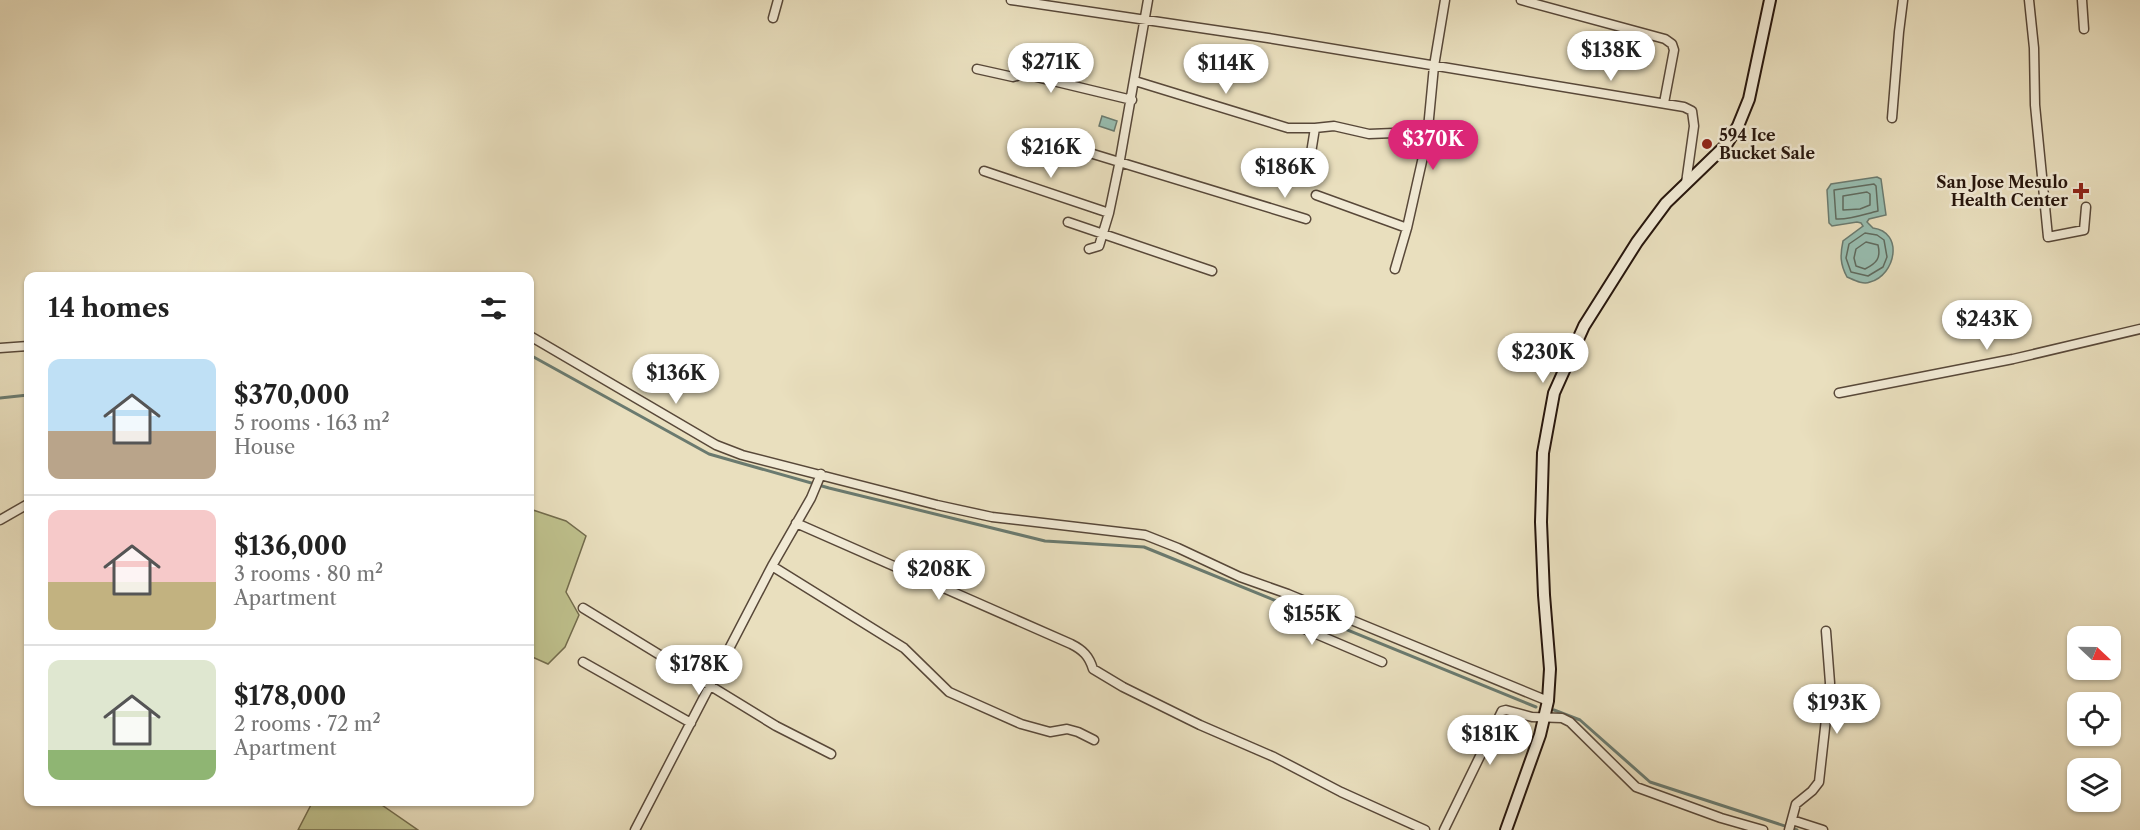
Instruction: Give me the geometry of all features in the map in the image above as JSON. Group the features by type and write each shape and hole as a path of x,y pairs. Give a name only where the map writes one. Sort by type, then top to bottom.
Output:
{"main road":[{"path":"1506,830 1540,735 1548,701 1550,669 1541,522 1543,453 1554,393 1584,326 1637,242 1666,203 1726,145 1738,126 1749,99 1770,0"}],"street":[{"path":"773,18 778,0"},
{"path":"1011,0 1145,18 1684,107 1692,111 1694,126 1686,183"},
{"path":"1089,249 1099,246 1109,213 1132,100 1148,0"},
{"path":"1395,269 1407,228 1427,139 1434,66 1445,0"},
{"path":"1521,0 1665,39 1672,44 1674,50 1665,103"},
{"path":"1892,118 1903,0"},
{"path":"2029,0 2035,105 2048,237 2084,230 2086,207"},
{"path":"2082,0 2084,29"},
{"path":"977,69 1013,77 1024,74 1132,100"},
{"path":"1135,81 1288,128 1334,126 1369,134 1394,133 1427,139"},
{"path":"1311,153 1315,128"},
{"path":"1057,143 1306,219"},
{"path":"984,171 1109,213"},
{"path":"1316,195 1407,228"},
{"path":"1068,222 1212,271"},
{"path":"1839,393 2013,359 2140,329"},
{"path":"534,338 716,445 742,455 992,517 1144,535 1159,539 1239,577 1548,701"},
{"path":"0,348 24,346"},
{"path":"634,830 772,566 811,498 820,476"},
{"path":"0,520 24,506"},
{"path":"796,523 1082,649 1093,669 1123,687 1200,726 1274,757 1341,792 1425,830"},
{"path":"772,566 904,648 949,692 1022,724 1050,732 1067,729 1094,740"},
{"path":"1287,596 1280,615 1281,620 1382,662"},
{"path":"583,608 776,726 831,754"},
{"path":"1823,830 1791,825 1796,804 1819,782 1830,682 1826,631"},
{"path":"583,663 691,723"},
{"path":"1444,830 1502,711 1506,710 1532,717 1562,718 1570,722 1636,787 1721,818 1762,830"}],"green space":[{"path":"534,510 566,521 586,536 566,592 579,615 565,647 548,664 534,658"},
{"path":"310,806 383,806 418,830 298,830"}],"water":[{"path":"1102,116 1117,121 1114,131 1099,126"},
{"path":"1877,177 1881,179 1886,215 1869,219 1867,222 1889,237 1893,245 1893,254 1891,263 1879,278 1861,283 1847,277 1841,255 1843,241 1863,226 1857,222 1832,226 1829,223 1827,190 1831,184"}],"waterway":[{"path":"534,357 709,454 829,488 1045,541 1144,547 1536,707"},
{"path":"0,398 24,395"},
{"path":"1554,710 1580,720 1650,782 1797,830"}],"place":[{"name":"594 Ice Bucket Sale","path":"1707,144"},
{"name":"San Jose Mesulo Health Center","path":"2081,191"}]}
